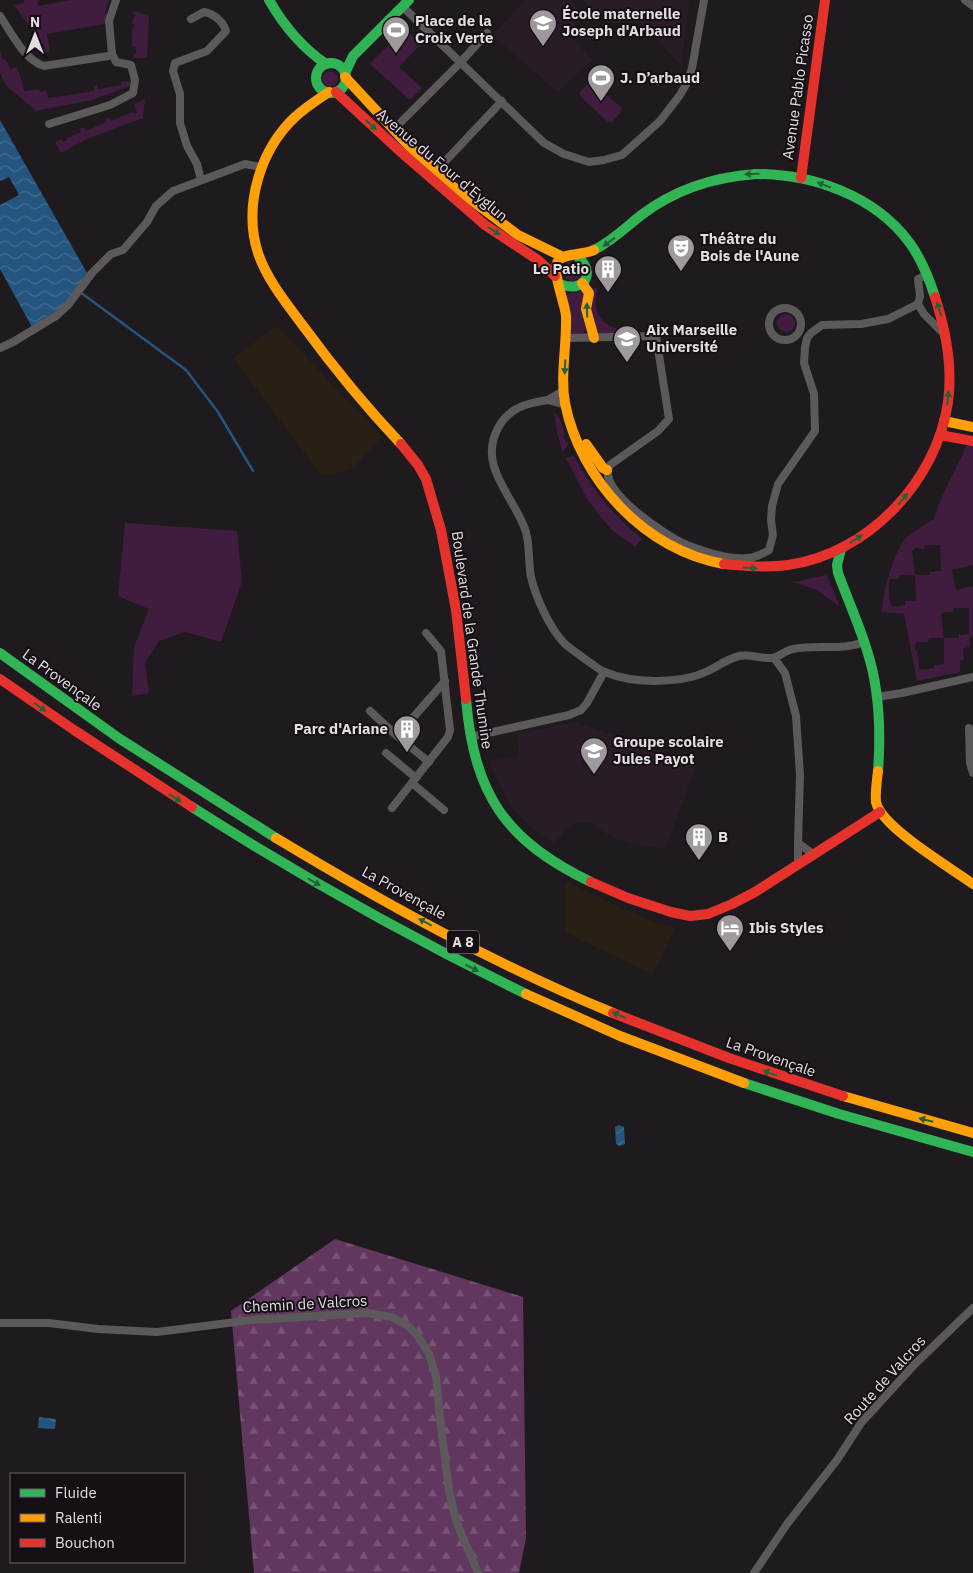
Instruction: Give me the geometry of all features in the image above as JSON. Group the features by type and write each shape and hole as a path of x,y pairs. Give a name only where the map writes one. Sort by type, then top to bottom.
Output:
{"main road":[{"path":"270,0 280,21 308,52 315,67 316,78 320,88 332,92 341,88 345,83 343,69 308,52"},
{"name":"Avenue Pablo Picasso","path":"801,178 825,0"},
{"path":"345,75 353,56 406,4"},
{"path":"316,78 321,67 353,56"},
{"name":"Avenue du Four d’Eyglun","path":"345,75 351,85 393,130 451,185 518,235 563,257"},
{"name":"Boulevard de la Grande Thumine","path":"309,104 316,78"},
{"name":"Boulevard de la Grande Thumine","path":"332,92 309,104 283,130 266,156 254,191 255,245 263,265 284,300 324,355 405,448 425,477 445,542 459,628 470,737 475,762 497,810 511,827 554,862 640,903 675,913 707,915 743,900 880,812"},
{"name":"Avenue du Four d’Eyglun","path":"332,92 485,225 538,260 558,280"},
{"path":"558,280 569,288 578,286 587,275 588,268 582,259 570,255 563,257 556,265 558,280 566,309 564,391 567,410 587,460 607,493 626,514 659,539 701,559 744,568 788,566 841,549 871,530 896,508 918,478 940,435 944,421 949,390 945,335 939,309 922,276 906,238 887,220 861,202 820,183 801,178 765,174 738,175 715,179 690,186 669,197 642,214 604,246 577,256"},
{"path":"582,283 589,293 586,308 594,338"},
{"path":"567,410 591,454 603,468 608,467"},
{"path":"944,421 973,427"},
{"path":"940,435 973,441"},
{"path":"841,549 837,565 838,573 864,642 877,697 880,742 876,801 880,812 897,830 973,884"},
{"path":"823,556 838,573"},
{"name":"La Provençale","path":"0,653 104,728 189,784 302,854 445,933 525,973 648,1028 726,1057 822,1091 973,1132"},
{"name":"A 8","path":"0,679 97,747 226,831 354,906 482,973 622,1037 741,1083 834,1114 973,1152"}],"street":[{"path":"49,124 110,105 133,93 135,80 131,65 116,62 112,54 109,21 116,0"},
{"path":"406,4 460,63 544,144 564,154 589,162 622,155 660,121 684,88 692,68 704,0"},
{"path":"965,0 973,6"},
{"path":"191,19 204,12 212,14 224,25 226,31 207,51 175,63 173,71 180,94 180,124 187,146 197,164 202,180"},
{"path":"0,16 29,58 36,64 44,66 112,54"},
{"path":"393,130 487,33"},
{"path":"436,172 502,102"},
{"path":"0,348 56,316 68,304 89,276 111,254 123,250 136,236 156,206 173,191 245,164 261,167"},
{"path":"922,276 918,304 924,314 945,335"},
{"path":"566,338 656,336 670,419 658,431 608,467 607,477 636,512 687,545 715,554 748,558 759,556 769,550 772,535 772,506 778,484 815,431 814,394 804,363 804,348 810,333 822,325 862,324 888,319 918,304"},
{"path":"779,309 790,309 799,315 801,326 799,332 791,339 786,340 775,337 769,328 771,316 779,309"},
{"path":"799,332 807,338"},
{"path":"564,391 548,400 530,402 517,408 503,419 495,432 491,446 492,463 526,533 531,577 548,620 565,643 604,672 625,679 645,681 690,678 708,671 722,662 740,656 774,658 782,652 794,649 854,646 864,642"},
{"path":"548,400 567,410"},
{"path":"392,808 448,737 450,730 441,651 426,633"},
{"path":"774,658 785,673 796,716 800,775 798,865"},
{"path":"470,737 569,715 580,710 587,703 604,672"},
{"path":"877,697 973,677"},
{"path":"397,736 445,681"},
{"path":"370,711 429,762"},
{"path":"969,728 970,763 973,773"},
{"path":"386,754 444,810"},
{"path":"798,843 814,855"},
{"name":"Route de Valcros","path":"754,1573 787,1524 837,1460 861,1423 914,1365 973,1308"},
{"name":"Chemin de Valcros","path":"0,1323 49,1323 98,1329 157,1332 252,1320 367,1313 392,1318 408,1326 417,1335 429,1354 436,1376 449,1490 456,1521 478,1573"}],"shaded area":[{"path":"24,0 37,0 38,6 72,0 109,0 105,13 108,15 106,24 47,34 50,51 42,53 40,50 45,47 14,5 24,3"},
{"name":"École maternelle Joseph d'Arbaud","path":"526,0 570,0 584,14 568,33 592,60 558,92 492,35"},
{"path":"583,0 689,0 682,67 645,25 626,19 619,23 613,23 592,11"},
{"path":"134,11 149,16 147,58 134,58 136,46 132,46 132,30 135,24 132,23 135,15 132,14"},
{"name":"Place de la Croix Verte","path":"404,28 421,44 399,67 422,88 410,100 370,64"},
{"path":"0,51 3,60 6,59 10,69 17,67 24,91 39,89 40,92 47,91 48,98 94,91 94,86 97,85 98,89 121,85 121,82 129,81 130,86 92,100 36,111 6,85 0,73"},
{"path":"327,71 333,71 338,76 336,85 327,87 322,82 322,76"},
{"name":"J. D’arbaud","path":"590,81 622,108 621,112 612,122 608,122 580,96 579,93"},
{"path":"145,99 143,118 87,139 61,153 55,142 62,139 63,142 67,138 81,132 79,129 84,127 86,131 106,122 105,119 109,117 111,121 132,112 133,114 137,113 134,104"},
{"path":"572,261 579,264 582,271 579,278 572,281 565,278 562,271 565,264"},
{"path":"592,288 598,288 596,307 598,315 603,321 616,328 635,330 633,333 598,335 590,310"},
{"path":"584,290 583,316 586,327 584,333 571,335 567,332 566,296 568,293"},
{"path":"786,314 792,317 795,323 792,329 786,332 780,329 777,323 780,317"},
{"path":"277,326 382,437 354,467 322,476 233,358"},
{"path":"554,411 560,419 566,443 569,442 563,453 557,432"},
{"path":"967,444 973,445 973,565 952,570 956,590 973,586 973,634 970,639 970,646 963,649 964,659 960,661 960,672 917,681 904,614 882,612 884,594 893,561 898,551 908,536 934,519","holes":["925,545 940,545 941,571 930,572 930,575 915,575 912,551 914,548 924,549","900,575 915,575 916,601 905,601 905,605 892,607 889,598 889,579 899,579","954,608 969,608 969,634 960,635 959,632 959,638 944,638 941,614 943,612 953,612","929,638 944,638 944,664 934,665 934,668 921,670 917,651 915,651 915,644 918,642 928,642"]},
{"path":"574,456 604,501 642,539 635,547 612,530 587,499 566,458"},
{"path":"125,523 237,531 242,582 221,642 185,632 159,641 145,662 149,693 132,696 134,647 149,609 118,596"},
{"path":"827,575 840,607 817,590 793,582"},
{"name":"Groupe scolaire Jules Payot","path":"576,722 697,764 665,849 637,845 611,837 590,822 571,825 554,843 534,830 512,808 489,761 519,756 517,734"},
{"path":"566,882 651,921 675,927 653,975 565,932"}],"green space":[{"path":"335,1239 523,1297 526,1538 519,1573 254,1573 231,1311"}],"water":[{"path":"0,120 87,273 65,305 32,327 0,269"},
{"path":"619,1125 624,1127 625,1144 620,1146 616,1144 615,1127"},
{"path":"39,1417 56,1419 55,1429 38,1428"}],"pier":[{"path":"9,177 19,195 0,205 0,181"}],"waterway":[{"path":"80,292 186,370 218,412 253,471"}],"traffic: fast":[{"path":"269,0 294,35 326,64"},
{"path":"345,73 353,56 409,0"},
{"path":"331,63 341,68 346,78 341,88 331,93 321,88 316,78 321,68 331,63"},
{"path":"756,174 799,178 820,183 840,190 878,212 895,226 909,242 924,268 935,297"},
{"path":"594,250 667,198 710,181 756,174"},
{"path":"560,284 576,286 585,280 587,275 586,269 583,262 577,256"},
{"path":"841,549 837,565 838,573 855,616 874,675 879,731 878,771"},
{"path":"0,653 120,739 276,838"},
{"path":"466,699 470,732 477,762 486,788 499,811 516,831 536,849 561,866 591,882"},
{"path":"192,807 356,905 440,951 526,994"},
{"path":"744,1083 839,1114 973,1152"}],"traffic: slow":[{"path":"345,77 409,146 451,185 518,235 563,257"},
{"path":"329,92 295,117 272,146 264,162 254,198 254,235 262,263 284,301 339,372 401,444"},
{"path":"594,250 561,258 556,266 557,279 566,316 563,371 565,403 573,431 585,459 601,484 621,508 643,528 668,544 695,557 724,564"},
{"path":"582,283 589,293 586,309 594,338"},
{"path":"944,421 973,427"},
{"path":"586,444 603,468 607,470"},
{"path":"878,771 876,802 890,823 934,858 973,884"},
{"path":"276,838 399,909 483,954 613,1013"},
{"path":"526,994 620,1036 744,1083"},
{"path":"843,1096 973,1133"}],"traffic: jam":[{"path":"801,178 825,0"},
{"path":"336,92 402,153 485,225 538,260 555,276"},
{"path":"724,564 780,566 817,558 845,546 871,529 894,509 914,485 930,459 941,431 948,402 950,375 948,349 935,297"},
{"path":"940,435 973,441"},
{"path":"401,444 418,465 426,479 441,530 456,610 466,699"},
{"path":"0,679 192,807"},
{"path":"591,882 628,898 671,912 690,916 708,914 755,892 880,812"},
{"path":"613,1013 729,1058 843,1096"}],"place":[{"name":"École maternelle Joseph d'Arbaud","path":"543,47"},
{"name":"Place de la Croix Verte","path":"396,54"},
{"name":"J. D’arbaud","path":"601,102"},
{"name":"Théâtre du Bois de l'Aune","path":"681,272"},
{"name":"Le Patio","path":"608,293"},
{"name":"Aix Marseille Université","path":"627,363"},
{"name":"Parc d'Ariane","path":"407,753"},
{"name":"Groupe scolaire Jules Payot","path":"594,775"},
{"name":"B","path":"699,861"},
{"name":"Ibis Styles","path":"730,952"}]}
